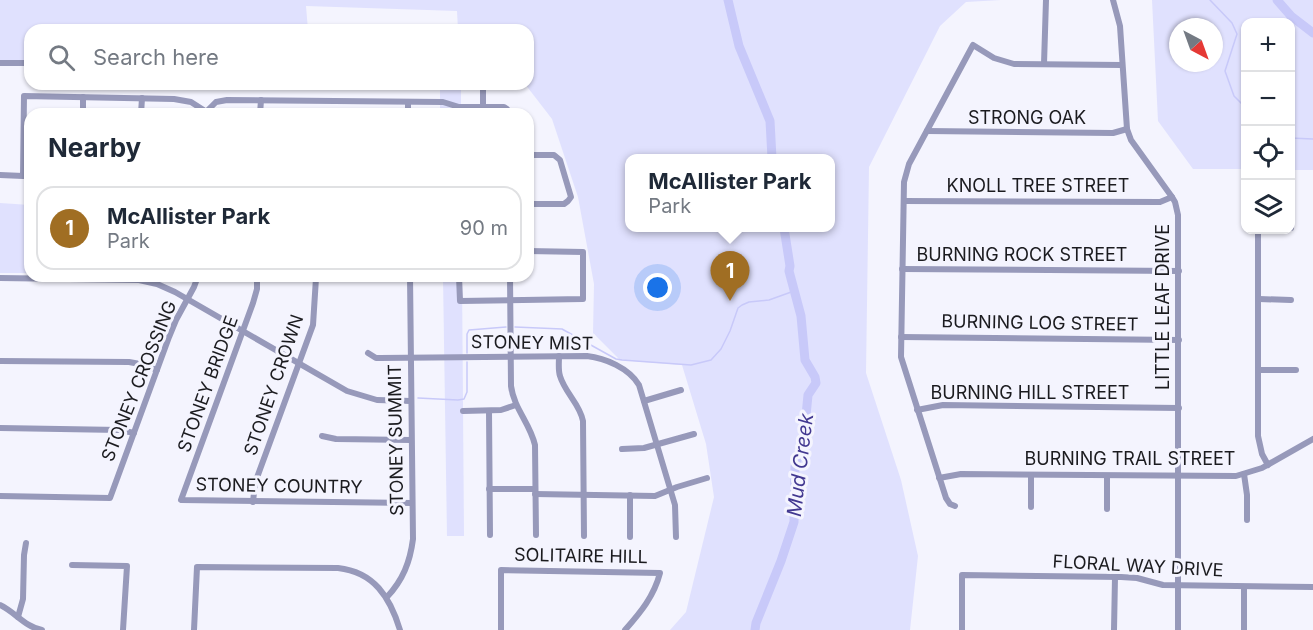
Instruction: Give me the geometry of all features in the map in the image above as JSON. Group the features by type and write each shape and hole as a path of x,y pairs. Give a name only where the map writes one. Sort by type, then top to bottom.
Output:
{"street":[{"path":"1044,64 1046,0"},
{"name":"LITTLE LEAF DRIVE","path":"1113,0 1120,26 1127,129 1131,140 1175,202 1178,215 1178,630"},
{"path":"955,506 948,502 939,478 903,364 901,351 906,173 973,45 994,58 1007,62 1122,65"},
{"path":"0,63 24,63"},
{"path":"483,90 483,107"},
{"path":"0,175 23,176 24,96 181,100 191,102 198,108"},
{"path":"83,97 83,108"},
{"path":"141,108 142,98"},
{"path":"209,108 221,100 261,100 443,102 459,107 505,108"},
{"path":"260,108 261,100"},
{"path":"408,102 408,108"},
{"name":"STRONG OAK","path":"927,131 1113,133 1127,129"},
{"path":"534,155 557,156 571,194 570,199 564,204 534,204"},
{"name":"KNOLL TREE STREET","path":"904,201 1160,202 1172,197"},
{"path":"1258,234 1258,436 1262,454 1268,465"},
{"path":"459,282 460,301 583,299 583,252 534,251"},
{"name":"BURNING ROCK STREET","path":"902,269 1179,271"},
{"path":"0,278 24,278"},
{"path":"149,282 188,299 347,391 377,400 411,401"},
{"name":"STONEY CROSSING","path":"0,496 110,498 176,320 196,282"},
{"name":"STONEY BRIDGE","path":"181,500 253,303 257,282"},
{"name":"STONEY CROWN","path":"253,502 255,483 314,325 316,282"},
{"name":"STONEY SUMMIT","path":"387,597 400,580 408,562 413,538 410,282"},
{"path":"510,282 511,386 516,405 533,435 536,536"},
{"path":"1258,299 1291,300"},
{"name":"BURNING LOG STREET","path":"901,337 1179,340"},
{"name":"STONEY MIST","path":"368,353 376,358 587,356 609,362 634,378 639,385 670,490 676,515 676,537"},
{"path":"558,356 561,377 582,414 584,536"},
{"path":"0,361 129,362 157,370"},
{"path":"1259,370 1296,370"},
{"path":"644,401 681,390"},
{"path":"463,411 501,410 516,405"},
{"name":"BURNING HILL STREET","path":"917,410 943,405 1179,408"},
{"path":"489,411 490,535"},
{"path":"0,428 120,430 134,433"},
{"path":"622,449 658,445 694,434"},
{"path":"322,436 336,439 411,440"},
{"name":"BURNING TRAIL STREET","path":"939,478 961,474 1226,477 1244,474 1268,465 1313,439"},
{"path":"1244,474 1247,519"},
{"path":"1031,475 1031,507"},
{"path":"1107,476 1107,508"},
{"path":"489,489 585,495 655,496 707,478"},
{"path":"630,495 630,537"},
{"name":"STONEY COUNTRY","path":"181,500 412,503"},
{"path":"18,617 23,599 26,543"},
{"path":"72,565 127,566 123,630"},
{"path":"194,630 197,567 350,569 368,578 387,597 400,630"},
{"name":"SOLITAIRE HILL","path":"501,630 501,570 660,573 656,588 646,605 625,630"},
{"name":"FLORAL WAY DRIVE","path":"962,630 962,575 1137,578 1163,585 1178,586 1313,587"},
{"path":"1114,630 1115,577"},
{"path":"1244,587 1244,630"},
{"path":"0,605 30,626 42,630"}],"shaded area":[{"path":"0,0 1001,0 966,2 940,26 869,167 866,373 901,480 918,556 910,630 670,630 686,612 714,497 706,444 682,365 620,360 593,333 594,284 578,197 552,119 530,90 534,90 534,24 458,24 457,11 306,6 308,24 24,24 24,61 0,60"},
{"path":"1152,0 1313,0 1313,170 1295,170 1295,18 1241,18 1241,169 1193,169 1158,121"},
{"path":"440,90 461,90 461,108 440,108"},
{"path":"0,203 24,205 24,273 0,273"},
{"path":"443,282 462,282 464,536 447,536"}],"waterway":[{"name":"Mud Creek","path":"728,0 739,46 770,121 772,154"},
{"path":"1210,0 1232,23 1237,34 1225,71 1234,96 1241,103"},
{"path":"1277,0 1291,16 1313,33"},
{"path":"1295,138 1313,139"},
{"name":"Mud Creek","path":"755,630 794,522 795,467 804,436 808,395 816,383 805,360 801,316 789,271 785,232"},
{"path":"515,327 562,329 616,359 691,365 711,360 721,349 738,308 742,305 769,300 794,291"},
{"path":"467,353 469,330 506,327"},
{"path":"418,398 464,399 467,392 467,362"}],"place":[{"name":"McAllister Park","path":"730,301"}]}
